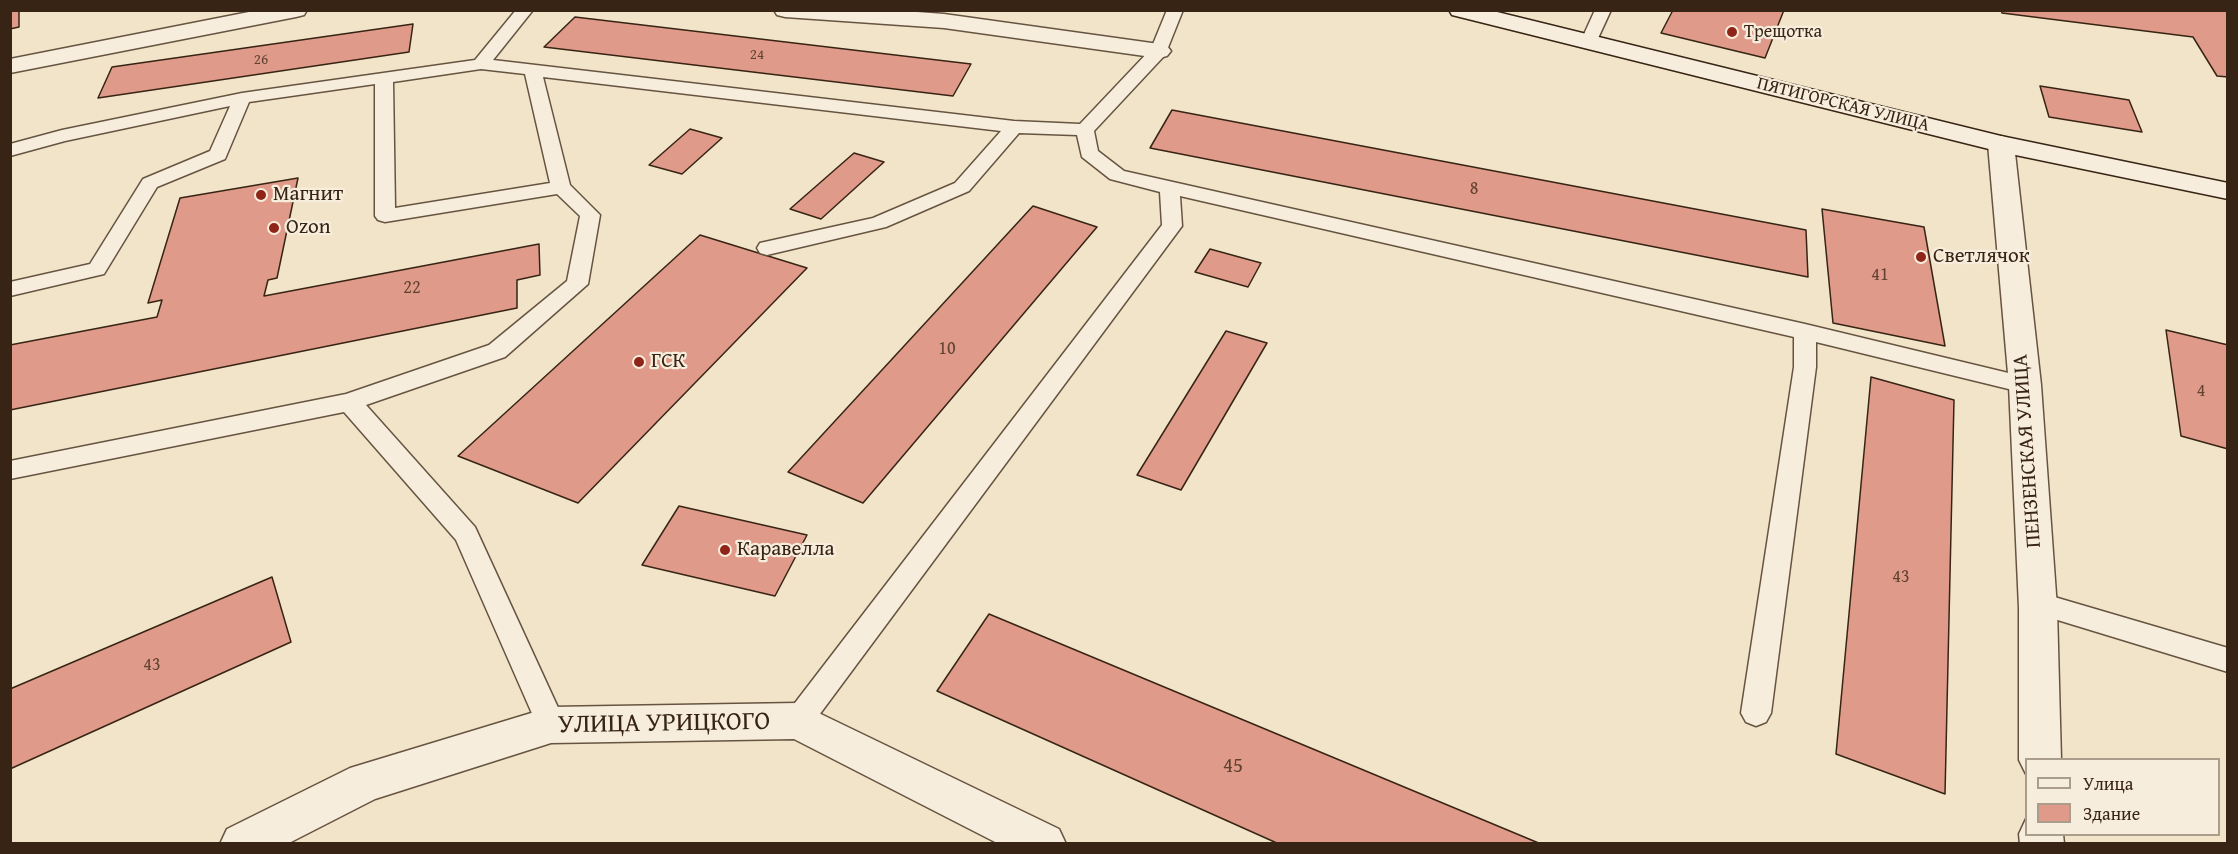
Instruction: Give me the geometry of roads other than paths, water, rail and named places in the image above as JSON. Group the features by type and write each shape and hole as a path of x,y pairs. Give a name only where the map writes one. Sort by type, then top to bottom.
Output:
{"street":[{"path":"10,66 296,10"},
{"path":"785,10 944,21 1160,51"},
{"name":"ПЯТИГОРСКАЯ УЛИЦА","path":"1460,10 2001,144 2228,191"},
{"name":"ПЕНЗЕНСКАЯ УЛИЦА","path":"2001,144 2025,385 2038,608 2040,758"},
{"name":"УЛИЦА УРИЦКОГО","path":"242,843 365,782 551,725 798,721 1044,843"}],"lane":[{"path":"481,64 525,10"},
{"path":"10,150 62,135 242,98 481,64 1014,127 1085,130 1160,51 1175,10"},
{"path":"1587,43 1603,10"},
{"path":"10,470 349,402 497,351 577,284 590,215 561,186 533,70"},
{"path":"384,76 385,216 561,186"},
{"path":"10,289 97,269 150,183 218,154 242,98"},
{"path":"767,248 879,223 962,187 1014,127"},
{"path":"1085,130 1089,153 1117,175 1805,332 2025,385"},
{"path":"798,721 1172,226 1170,188"},
{"path":"1756,713 1805,367 1805,332"},
{"path":"349,402 466,534 551,725"},
{"path":"2038,608 2051,607 2228,660"}],"place":[{"name":"Трещотка","path":"1732,32"},
{"name":"Магнит","path":"261,195"},
{"name":"Ozon","path":"274,228"},
{"name":"Светлячок","path":"1921,257"},
{"name":"ГСК","path":"639,362"},
{"name":"Каравелла","path":"725,550"}]}
